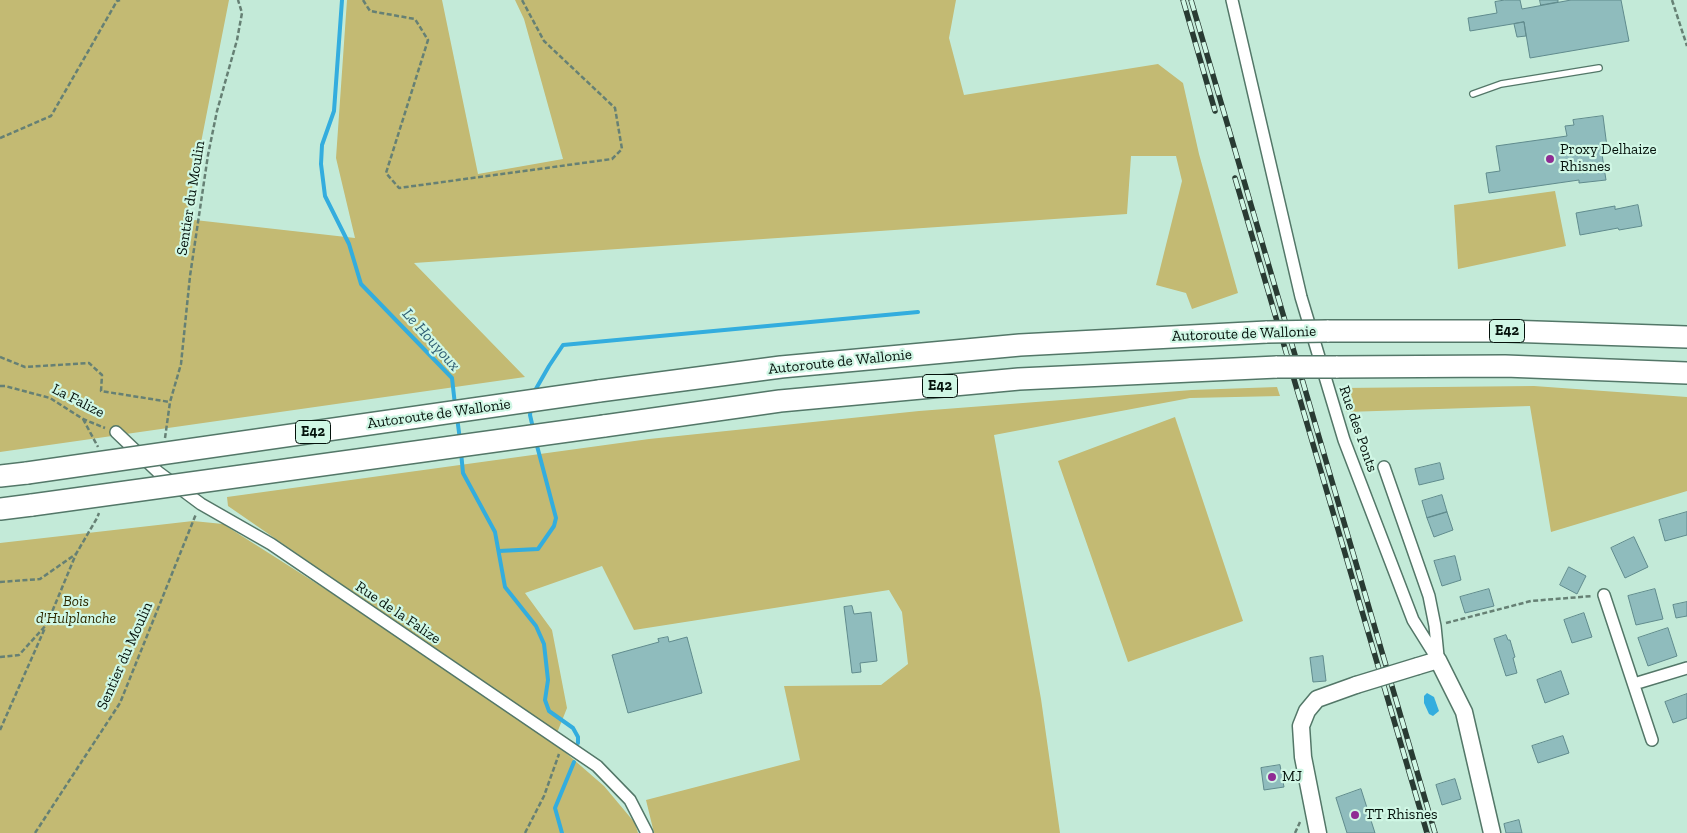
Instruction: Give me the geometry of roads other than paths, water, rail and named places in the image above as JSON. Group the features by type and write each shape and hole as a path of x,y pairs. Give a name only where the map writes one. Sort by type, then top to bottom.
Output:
{"highway":[{"name":"Autoroute de Wallonie","path":"0,476 781,367 1020,345 1267,332 1327,331 1506,331 1687,337"},
{"name":"E42","path":"0,509 780,401 1019,379 1277,367 1505,366 1687,373"}],"street":[{"name":"Rue des Ponts","path":"1232,0 1301,297 1344,440 1413,620 1438,660"},
{"name":"Rue de la Falize","path":"116,432 158,472 202,504 271,544 596,766 630,800 647,833"},
{"name":"Rue des Ponts","path":"1384,467 1428,596 1435,626 1438,660"},
{"path":"1604,595 1652,740"},
{"path":"1318,833 1303,757 1301,726 1307,711 1317,699 1438,660 1464,712 1492,833"},
{"path":"1634,684 1687,668"}],"lane":[{"path":"1473,94 1501,84 1598,68"}],"water":[{"path":"1427,693 1434,697 1439,711 1433,716 1429,714 1424,703 1424,696"}],"waterway":[{"name":"Le Houyoux","path":"342,0 334,111 322,145 321,164 325,196 349,244 361,284 452,378 455,405"},
{"path":"533,394 563,345 918,312"},
{"path":"531,408 530,415 533,428"},
{"name":"Le Houyoux","path":"457,417 460,440"},
{"path":"499,551 538,549 554,526 556,518 536,442"},
{"name":"Le Houyoux","path":"461,452 463,473 495,532 505,587 536,626 544,644 548,680 545,700 549,711 573,728 578,737 578,743"},
{"name":"Le Houyoux","path":"562,833 555,808 574,762"}],"railway":[{"path":"1183,0 1215,111"},
{"path":"1191,0 1435,833"},
{"path":"1235,178 1427,833"}],"place":[{"name":"Proxy Delhaize Rhisnes","path":"1550,159"},
{"name":"MJ","path":"1272,777"},
{"name":"TT Rhisnes","path":"1355,815"}],"park label":[{"name":"Bois d'Hulplanche","path":"76,610"}]}
